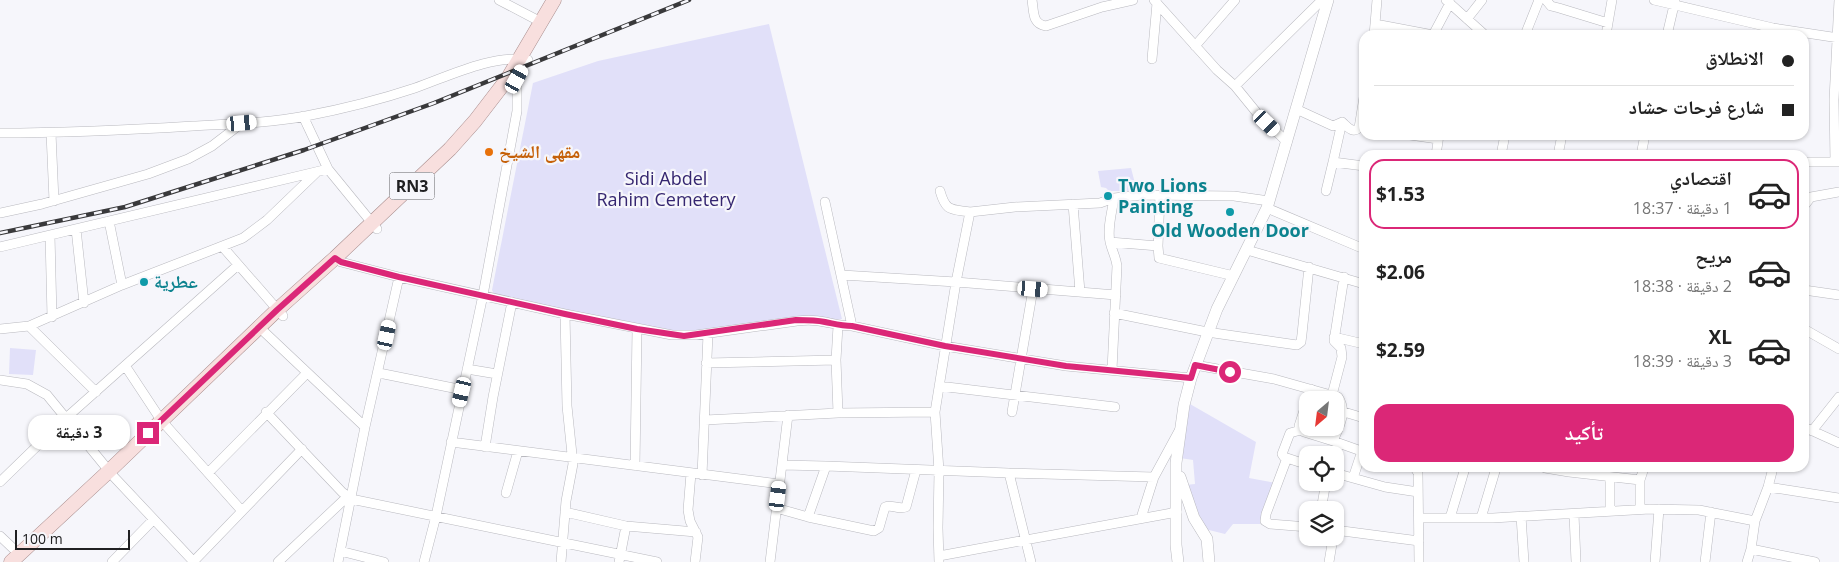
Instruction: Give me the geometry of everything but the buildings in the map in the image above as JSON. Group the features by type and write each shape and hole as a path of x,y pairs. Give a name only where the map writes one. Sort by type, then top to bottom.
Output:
{"main road":[{"name":"RN3","path":"524,59 541,22 554,0"},
{"name":"RN3","path":"17,559 45,536 280,313 470,139 495,110 524,59 562,0"}],"street":[{"path":"499,0 541,22"},
{"path":"1032,0 1035,21 1046,26 1100,4 1133,0"},
{"path":"1194,46 1235,0"},
{"path":"1236,86 1322,0"},
{"path":"1178,562 1176,545 1176,463 1191,378 1207,332 1268,205 1328,0"},
{"path":"1374,30 1377,0"},
{"path":"1467,19 1482,0"},
{"path":"1527,30 1539,0"},
{"path":"1546,0 1551,6 1608,23"},
{"path":"1607,30 1612,0"},
{"path":"1654,0 1675,3 1786,30"},
{"path":"1809,162 1837,162 1834,119 1839,0"},
{"path":"1155,2 1217,70 1236,86 1257,113 1287,142"},
{"path":"1152,59 1155,2"},
{"path":"1435,30 1448,2 1479,30"},
{"path":"1669,30 1675,3"},
{"path":"1375,24 1407,30"},
{"path":"1809,34 1838,38"},
{"path":"0,133 119,131 242,123 303,116 373,101 470,68 524,59"},
{"path":"424,562 436,516 483,296 516,112 513,78"},
{"path":"1296,109 1333,126 1342,122"},
{"path":"303,116 328,169 375,226"},
{"path":"1342,122 1352,130 1359,129"},
{"path":"1326,191 1342,122"},
{"path":"0,213 54,201 148,174 188,159 212,146 242,123"},
{"path":"51,133 54,201"},
{"path":"1333,162 1359,165"},
{"path":"0,247 328,169"},
{"path":"0,329 29,326 122,285 243,238 254,232 317,172"},
{"path":"940,191 944,204 950,209 970,212 1100,203 1114,198 1142,195 1234,196 1268,205 1359,247"},
{"path":"1809,200 1811,197 1839,192"},
{"path":"1160,195 1158,256 1162,260 1234,276"},
{"path":"1112,370 1117,258 1110,242 1114,198"},
{"path":"825,202 852,326"},
{"path":"1073,204 1080,292"},
{"path":"970,212 956,282 935,412 939,470 939,559 1025,540 1141,518 1177,516 1194,518"},
{"path":"109,221 122,285"},
{"path":"76,229 84,303"},
{"path":"50,236 52,317"},
{"path":"1110,242 1158,246"},
{"path":"222,246 280,313"},
{"path":"1248,250 1359,282"},
{"path":"338,260 399,277 483,296 637,329 684,336 796,320 824,322 838,326 852,326 945,346 1066,366 1191,378"},
{"path":"0,482 66,418 238,265"},
{"path":"1114,313 1207,332 1297,345 1301,342 1309,267"},
{"path":"842,275 1116,295"},
{"path":"338,562 349,498 379,373 399,277"},
{"path":"1333,391 1342,358 1341,348 1334,341 1334,337 1344,277"},
{"path":"1012,412 1033,289"},
{"path":"1809,291 1839,295"},
{"path":"485,447 497,374 512,302"},
{"path":"561,562 564,512 572,468 567,406 565,314"},
{"path":"29,326 96,392"},
{"path":"838,326 836,360 838,413"},
{"path":"635,466 637,329"},
{"path":"263,331 365,428"},
{"path":"1809,332 1839,349"},
{"path":"702,475 708,334"},
{"path":"1334,337 1359,343"},
{"path":"706,364 836,360"},
{"path":"1195,365 1274,378 1318,391"},
{"path":"126,366 164,423 242,511"},
{"path":"467,370 497,374"},
{"path":"208,473 266,412 307,373"},
{"path":"379,373 463,390"},
{"path":"0,380 22,382 34,386 49,398 111,474 194,562 302,450"},
{"path":"939,386 1115,406"},
{"path":"1809,428 1839,397"},
{"path":"266,412 349,498 620,558 657,562"},
{"path":"705,420 838,413 935,412"},
{"path":"1344,412 1359,416"},
{"path":"770,562 788,415"},
{"path":"1141,518 1154,477 1167,450 1181,429"},
{"path":"1809,429 1839,443"},
{"path":"1299,430 1290,432 1282,454 1284,457 1299,461"},
{"path":"1317,436 1359,449"},
{"path":"1336,446 1338,436"},
{"path":"451,442 779,484"},
{"path":"506,493 518,451"},
{"path":"1287,458 1266,514 1265,522 1299,526"},
{"path":"1353,478 1359,461"},
{"path":"1176,463 1194,518 1207,539 1209,562"},
{"path":"782,465 1154,477"},
{"path":"808,517 826,466"},
{"path":"776,508 874,531 878,528 885,507 906,507 916,470"},
{"path":"1417,472 1419,562"},
{"path":"1450,518 1464,472"},
{"path":"1481,518 1495,472"},
{"path":"1592,472 1610,477 1640,480"},
{"path":"1640,509 1640,480 1643,472"},
{"path":"1747,562 1755,521 1772,472"},
{"path":"691,473 688,510 698,542 695,562"},
{"path":"1009,473 1031,562"},
{"path":"1344,476 1385,487 1418,492"},
{"path":"1610,477 1610,511"},
{"path":"1768,487 1839,498"},
{"path":"278,562 349,498"},
{"path":"1419,518 1481,518 1660,509 1699,510 1755,521"},
{"path":"1655,562 1660,509"},
{"path":"564,512 626,526 696,532"},
{"path":"1705,562 1711,512"},
{"path":"1574,514 1576,562"},
{"path":"1521,516 1524,562"},
{"path":"112,562 153,520"},
{"path":"620,558 626,526"},
{"path":"1344,531 1419,541"},
{"path":"0,536 17,559"},
{"path":"1329,562 1332,546"},
{"path":"1751,549 1815,562"},
{"path":"340,550 384,562"}],"green space":[{"name":"Sidi Abdel Rahim Cemetery","path":"769,24 842,319 684,336 496,298 492,290 533,83 598,61"},
{"path":"1131,168 1137,191 1109,191 1101,187 1098,171"},
{"path":"10,348 36,350 33,375 9,374"},
{"path":"1190,404 1256,442 1249,478 1276,483 1260,524 1233,524 1225,534 1197,527 1185,485 1195,484 1193,460 1180,458"}],"railway":[{"path":"0,233 125,207 304,150 434,103 689,0"}],"place":[{"name":"مقهى الشيخ","path":"489,152"},
{"name":"Two Lions Painting","path":"1108,196"},
{"name":"Old Wooden Door","path":"1230,212"},
{"name":"عطرية","path":"144,282"}],"route":[{"path":"148,433 277,310 335,258 341,262 399,277 565,314 648,331 684,336 696,336 796,320 812,320 838,326 852,326 945,346 1066,366 1191,378 1195,365 1230,372"}]}
